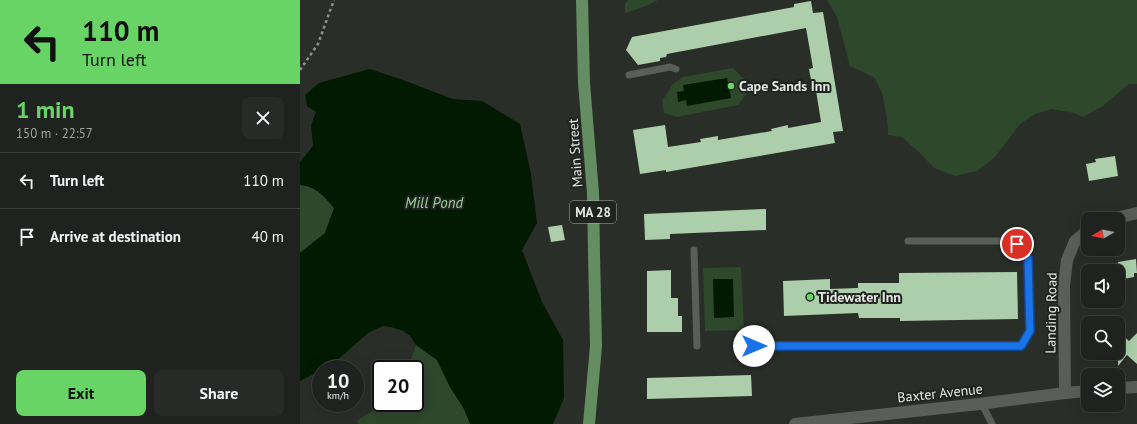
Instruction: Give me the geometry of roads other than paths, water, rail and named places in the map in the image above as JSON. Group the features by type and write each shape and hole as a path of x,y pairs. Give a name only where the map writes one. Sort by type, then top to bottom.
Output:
{"main road":[{"name":"Main Street","path":"582,0 584,83 593,193 596,346 589,424"}],"street":[{"path":"1125,216 1137,213"},
{"name":"Landing Road","path":"1065,392 1064,286 1067,260 1075,241 1081,236"},
{"path":"1125,388 1137,387"},
{"name":"Baxter Avenue","path":"795,424 982,404 1065,392 1081,391"}],"lane":[{"path":"629,75 670,67 676,69"},
{"path":"754,346 1021,346 1030,331 1028,258 1017,244 1004,241 908,241"},
{"path":"694,250 697,346"},
{"path":"982,404 992,424"}],"water":[{"name":"Mill Pond","path":"370,69 453,99 482,101 520,124 531,174 537,223 522,250 542,302 563,340 564,398 553,424 470,424 464,409 450,387 437,360 416,345 410,336 403,331 391,327 383,326 368,333 338,360 312,360 312,375 300,381 300,253 325,233 334,208 324,196 311,187 300,185 300,162 313,146 311,125 316,112 307,106 305,95 319,83"},
{"path":"727,78 731,98 687,106 686,100 678,102 677,92 684,91 683,85"},
{"path":"713,279 733,279 734,317 714,318"}],"place":[{"name":"Cape Sands Inn","path":"731,86"},
{"name":"Tidewater Inn","path":"810,297"}]}
